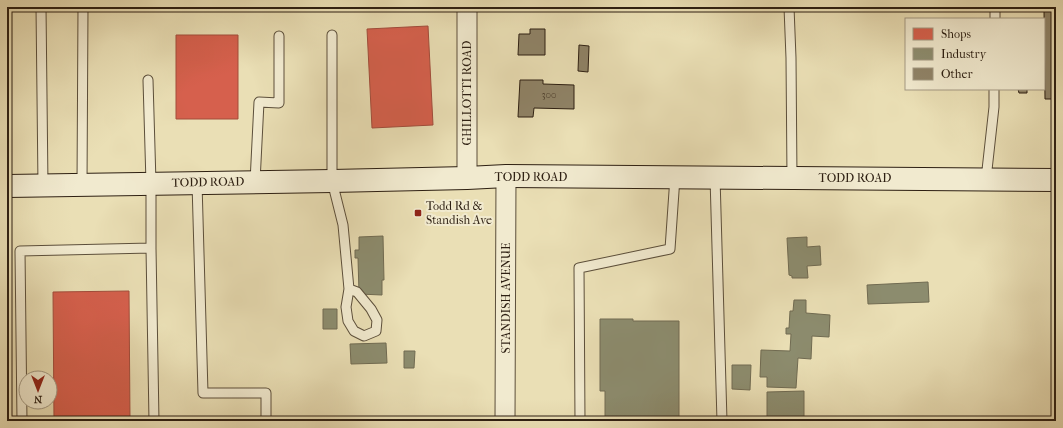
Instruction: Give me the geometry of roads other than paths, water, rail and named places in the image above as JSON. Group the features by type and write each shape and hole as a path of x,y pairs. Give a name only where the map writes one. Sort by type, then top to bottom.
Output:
{"main road":[{"name":"TODD ROAD","path":"7,186 332,181 506,176 1056,180"}],"street":[{"name":"GHILLOTTI ROAD","path":"467,7 467,178"},
{"name":"STANDISH AVENUE","path":"505,421 506,176"}],"lane":[{"path":"41,7 43,186"},
{"path":"82,185 83,7"},
{"path":"788,7 791,58 792,178"},
{"path":"995,7 995,18"},
{"path":"332,35 332,181 343,225 349,289 346,307 348,320 354,330 364,336 376,331 377,320 371,309 357,292 349,289"},
{"path":"255,182 258,102 279,103 279,36"},
{"path":"148,80 154,421"},
{"path":"986,179 994,107 994,90"},
{"path":"580,421 579,268 670,248 675,177"},
{"path":"715,177 722,421"},
{"path":"197,183 203,393 266,393 266,421"},
{"path":"22,421 20,251 151,248"}],"place":[{"name":"Todd Rd & Standish Ave","path":"418,213"}]}
